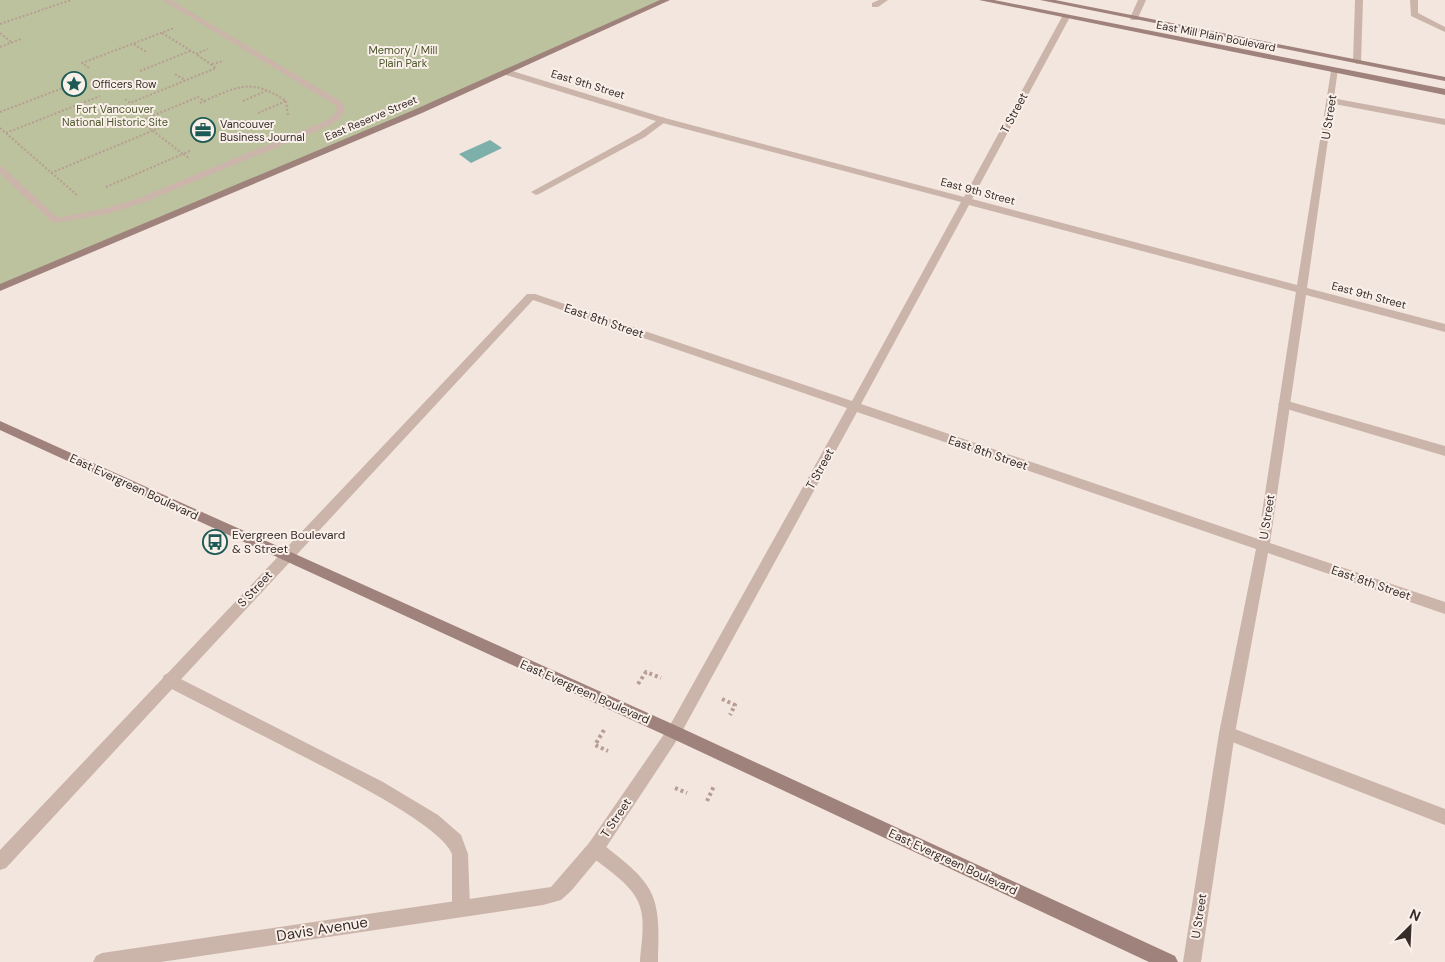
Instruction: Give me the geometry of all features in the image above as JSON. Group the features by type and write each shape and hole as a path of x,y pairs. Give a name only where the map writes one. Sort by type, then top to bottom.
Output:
{"street":[{"path":"0,169 56,221 98,213 139,201 326,124 337,117 341,110 339,104 166,0"},
{"name":"East Reserve Street","path":"0,288 413,114 666,0"},
{"path":"876,4 884,0"},
{"name":"East Mill Plain Boulevard","path":"982,0 1445,92"},
{"name":"East Mill Plain Boulevard","path":"1044,0 1445,79"},
{"path":"1134,18 1142,0"},
{"path":"1356,62 1359,0"},
{"path":"1414,0 1414,14"},
{"path":"1414,14 1445,22"},
{"path":"1414,14 1445,30"},
{"name":"T Street","path":"543,897 555,894 595,849 674,732 854,408 1066,17"},
{"name":"U Street","path":"1192,962 1227,732 1263,546 1332,101 1335,71"},
{"name":"East 9th Street","path":"506,72 662,120 1445,328"},
{"path":"1332,101 1445,122"},
{"path":"536,192 642,135 662,120"},
{"name":"East 8th Street","path":"530,296 1445,608"},
{"name":"S Street","path":"0,862 530,296"},
{"path":"1284,404 1445,451"},
{"name":"East Evergreen Boulevard","path":"0,425 674,732 1168,962"},
{"path":"169,680 377,787 432,821 455,841 460,854 461,908"},
{"path":"1227,732 1445,817"},
{"path":"595,849 631,878 648,902 649,962"},
{"name":"Davis Avenue","path":"102,962 543,897"}],"path":[{"path":"0,24 72,0"},
{"path":"89,68 82,63 198,19"},
{"path":"0,33 11,43"},
{"path":"0,47 21,40"},
{"path":"134,43 146,52"},
{"path":"140,71 191,51"},
{"path":"125,99 130,103 216,68 196,54"},
{"path":"175,74 185,81"},
{"path":"0,112 81,81"},
{"path":"200,103 240,86 270,90 286,101 258,114"},
{"path":"243,101 270,90"},
{"path":"6,133 100,96"},
{"path":"190,151 183,154 140,121 198,97 208,103"},
{"path":"0,128 98,213"},
{"path":"52,173 159,128"},
{"path":"106,187 160,164"},
{"path":"638,684 646,672 661,678"},
{"path":"722,698 735,705 730,715"},
{"path":"604,730 595,745 608,751"},
{"path":"707,801 714,786"},
{"path":"675,788 687,794"}],"green space":[{"name":"Fort Vancouver National Historic Site","path":"0,0 665,0 399,119 0,288"}],"water":[{"path":"490,140 502,148 471,163 459,154"}],"place":[{"name":"Officers Row","path":"74,84"},
{"name":"Vancouver Business Journal","path":"203,130"},
{"name":"Evergreen Boulevard & S Street","path":"215,542"}],"park label":[{"name":"Memory / Mill Plain Park","path":"403,56"}]}
